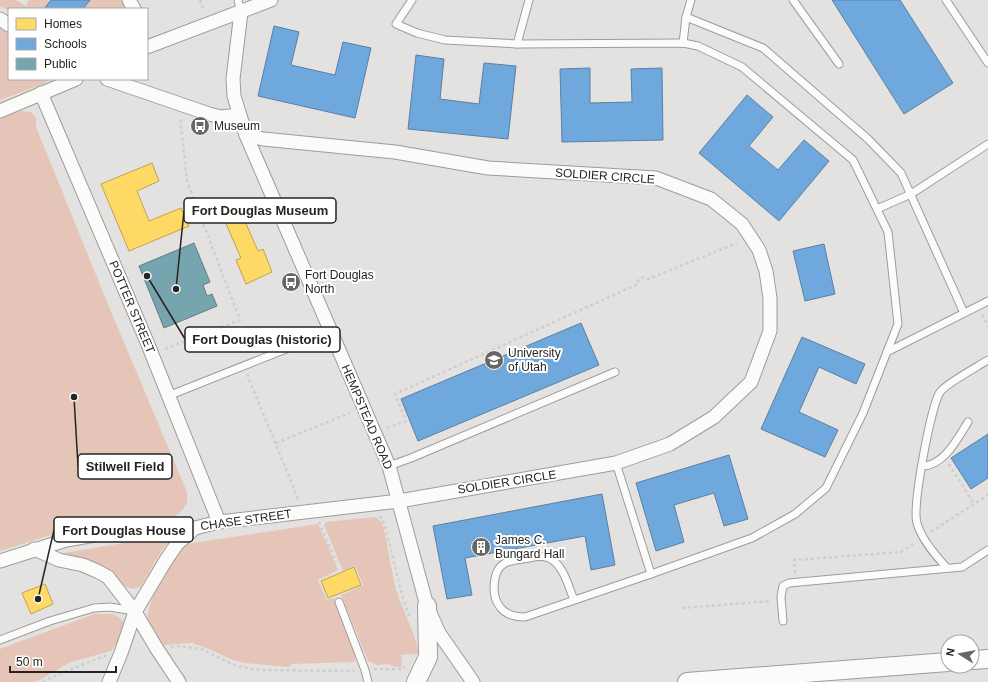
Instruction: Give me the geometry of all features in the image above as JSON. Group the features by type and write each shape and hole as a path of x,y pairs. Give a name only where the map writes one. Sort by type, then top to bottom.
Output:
{"main road":[{"path":"414,674 428,657 427,606"},
{"path":"687,682 940,663"}],"street":[{"path":"148,43 240,6 271,0"},
{"name":"HEMPSTEAD ROAD","path":"240,6 233,79 234,96 246,136 389,466 427,606 439,633 473,682"},
{"path":"0,111 74,80"},
{"path":"110,80 209,114 221,117 239,115"},
{"name":"POTTER STREET","path":"41,93 219,522"},
{"name":"SOLDIER CIRCLE","path":"246,136 395,152 488,168 656,178 711,199 742,224 759,250 766,271 770,298 770,331 751,382 714,417 670,444 616,463 399,501"},
{"name":"CHASE STREET","path":"0,561 66,540 133,530 194,528 219,522 399,501"},
{"path":"109,682 135,612 177,544 194,528"},
{"path":"34,549 59,560 82,565 108,577 135,612 179,682"}],"lane":[{"path":"412,0 396,24 417,33 445,40 517,44 683,43 698,46 742,67 854,160 888,232 898,324 863,413 826,488 795,514 752,538 651,574 525,617 515,616 499,607 495,597 494,583 498,571 505,563 542,556 556,562 562,570 574,600"},
{"path":"517,44 529,0"},
{"path":"683,43 686,17 691,0"},
{"path":"793,0 839,64"},
{"path":"946,0 988,63"},
{"path":"686,17 763,48 868,139 901,173 964,313"},
{"path":"877,209 911,194 988,144"},
{"path":"887,352 988,301"},
{"path":"168,396 306,341"},
{"path":"947,568 934,554 917,524 915,515 922,466 936,402 941,392 950,384 988,360"},
{"path":"389,466 615,372"},
{"path":"922,466 930,466 952,448 968,422"},
{"path":"616,463 651,574"},
{"path":"783,621 781,591 783,586 789,583 962,567 988,550"},
{"path":"339,602 365,670 368,682"},
{"path":"0,640 50,621 94,608 110,607 135,612"}],"path":[{"path":"200,0 205,14"},
{"path":"165,349 240,320 187,181 180,117"},
{"path":"386,428 406,421 395,394 638,284 638,280 643,276 648,279 737,243"},
{"path":"982,315 988,327"},
{"path":"243,365 304,512"},
{"path":"276,443 350,413"},
{"path":"947,462 974,504"},
{"path":"928,535 988,495"},
{"path":"375,515 382,518 389,539 397,579 411,619"},
{"path":"319,522 336,562"},
{"path":"157,649 179,646 201,649 236,666 260,670 365,670 390,668 400,669 414,674"},
{"path":"43,682 106,655 121,653"}],"shaded area":[{"path":"0,0 16,0 26,6 29,0 51,0 45,8 8,8 8,10 0,6"},
{"path":"90,0 122,0 125,8 84,8"},
{"path":"0,26 8,33 8,80 48,80 46,83 0,100"},
{"path":"21,111 31,112 36,118 36,127 107,302 187,492 187,503 181,512 173,518 111,523 61,532 0,551 0,118"},
{"path":"375,517 382,522 396,589 417,647 418,654 401,655 402,667 396,667 388,664 377,665 368,661 341,595 363,585 355,566 343,571 324,525 326,522"},
{"path":"318,524 338,570 318,580 327,600 334,598 354,649 356,657 354,662 291,664 291,666 287,667 245,663 233,660 192,643 164,645 152,631 148,622 148,616 152,598 171,561 177,552 186,544"},
{"path":"171,539 162,550 141,586 135,588 124,586 95,563 83,558 65,555 64,553 141,540"},
{"path":"94,614 113,614 120,618 123,622 123,630 118,642 111,651 71,662 38,681 0,682 0,649"}],"building: Homes":[{"path":"152,163 159,181 137,191 149,221 181,208 189,226 129,251 101,184"},
{"path":"240,210 258,251 263,249 272,272 246,284 236,260 241,258 223,217"},
{"path":"354,567 361,585 328,598 321,581"},
{"path":"45,584 53,604 31,614 22,593"}],"building: Schools":[{"path":"51,0 90,0 84,8 45,8"},
{"path":"832,0 900,0 953,83 904,114"},
{"path":"274,26 299,32 291,65 335,75 343,42 371,48 355,118 258,96"},
{"path":"416,55 444,59 440,99 479,104 484,63 516,66 508,139 408,129"},
{"path":"590,68 590,103 632,102 631,69 662,68 663,140 562,142 560,69"},
{"path":"747,95 773,117 749,146 778,170 804,140 829,161 779,221 699,153"},
{"path":"824,244 835,294 805,301 793,251"},
{"path":"581,323 599,365 418,441 401,399"},
{"path":"802,337 865,364 856,384 819,367 799,412 838,430 825,457 761,429"},
{"path":"988,434 988,478 971,489 951,458"},
{"path":"729,455 748,519 724,526 714,493 674,505 684,542 656,551 636,483"},
{"name":"James C. Bungard Hall","path":"602,494 615,565 591,570 585,536 465,558 472,595 447,599 433,526"}],"building: Public":[{"path":"194,243 210,282 203,285 207,296 212,294 217,306 164,328 139,266"}],"place":[{"name":"Museum","path":"200,126"},
{"name":"Fort Douglas (historic)","path":"147,276"},
{"name":"Fort Douglas North","path":"291,282"},
{"name":"Fort Douglas Museum","path":"176,289"},
{"name":"University of Utah","path":"494,360"},
{"name":"Stilwell Field","path":"74,397"},
{"name":"James C. Bungard Hall","path":"481,547"},
{"name":"Fort Douglas House","path":"38,599"}]}
